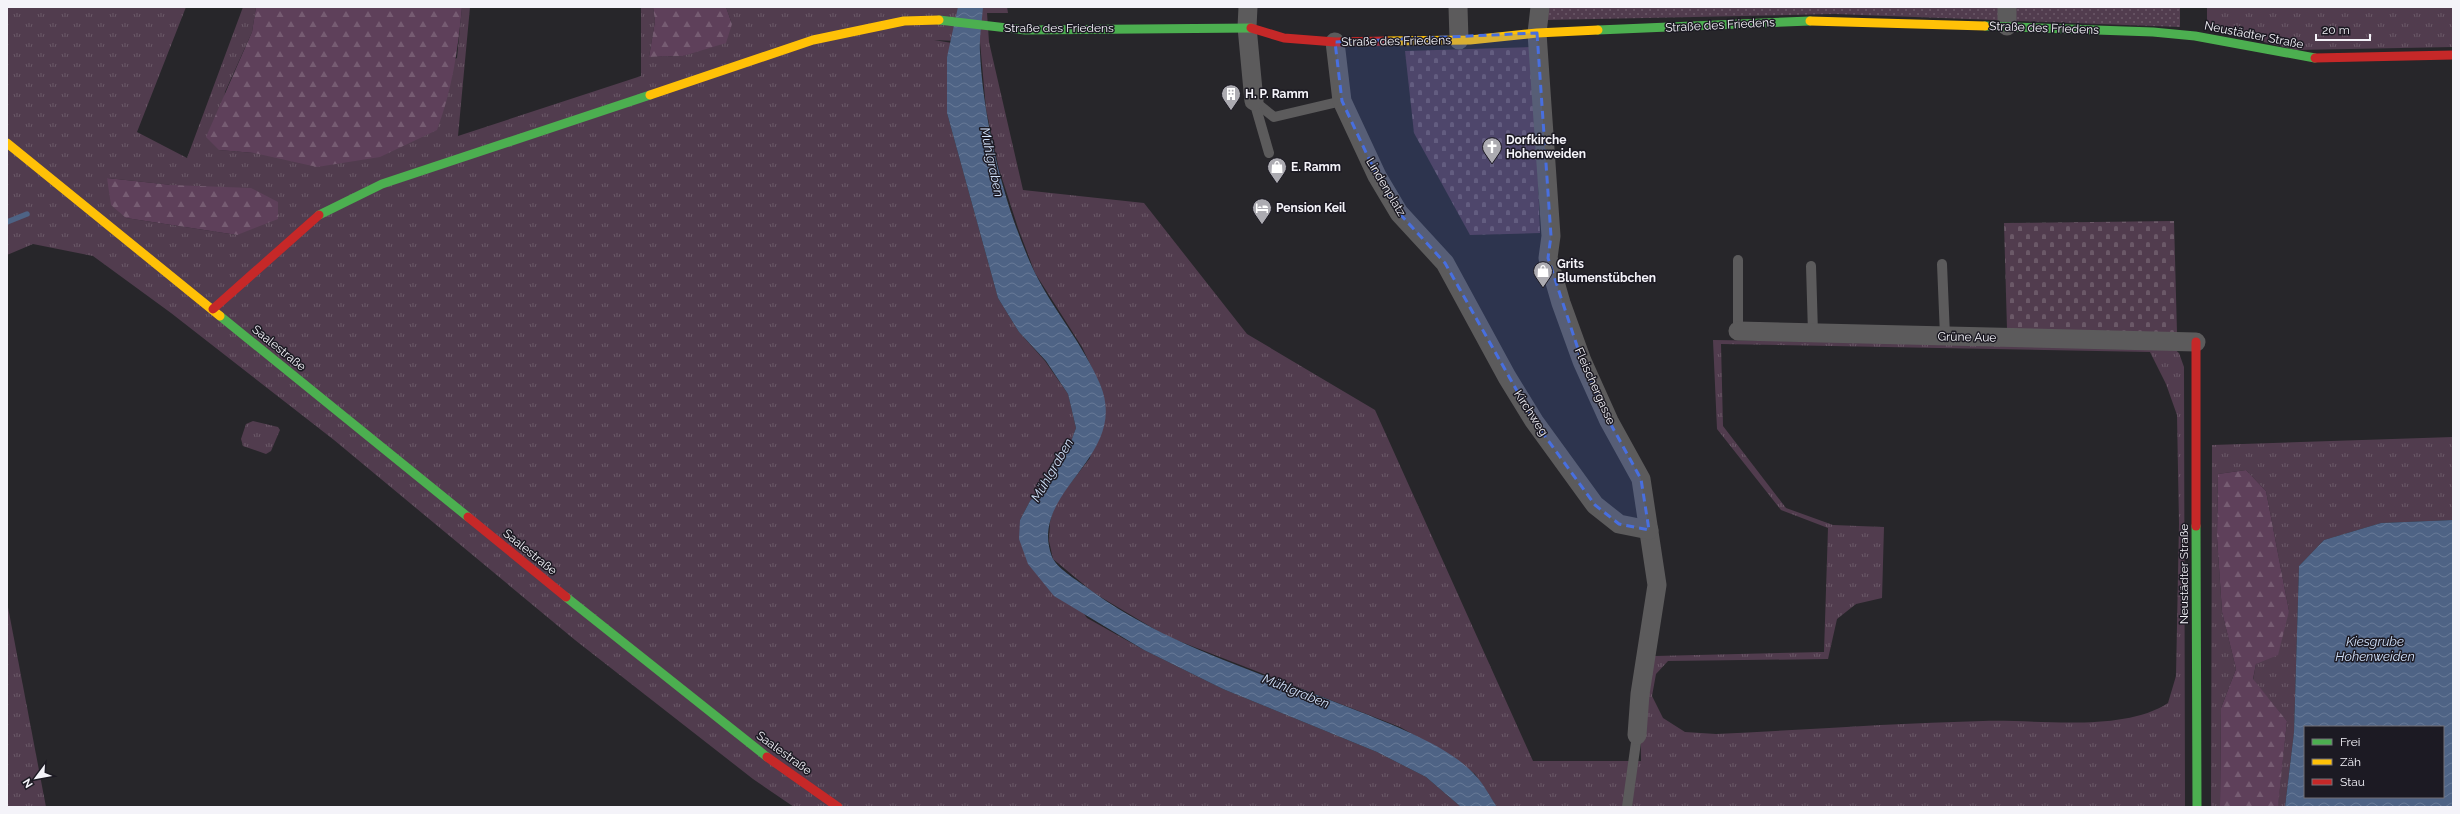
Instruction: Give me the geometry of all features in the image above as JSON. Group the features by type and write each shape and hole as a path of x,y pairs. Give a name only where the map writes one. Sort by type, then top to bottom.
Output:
{"street":[{"path":"1248,7 1247,28 1254,101"},
{"path":"1458,7 1459,40"},
{"name":"Fleischergasse","path":"1540,7 1537,34 1550,229 1548,258 1561,303 1582,361 1609,421 1641,479 1650,530 1657,585 1640,694 1637,735"},
{"path":"2006,7 2007,26"},
{"name":"Straße des Friedens","path":"213,309 321,213 382,184 813,40 904,21 937,20 1025,30 1247,28 1284,38 1335,42 1459,40 1537,34 1828,20 2153,32 2195,36"},
{"name":"Neustädter Straße","path":"2195,36 2309,58 2453,54"},
{"name":"Lindenplatz","path":"1335,42 1342,101 1377,176 1399,213 1445,263"},
{"name":"Saalestraße","path":"7,143 658,672 760,752 838,807"},
{"name":"Kirchweg","path":"1445,263 1526,408 1595,505 1619,524 1650,530"},
{"name":"Grüne Aue","path":"1738,331 2196,342"},
{"name":"Neustädter Straße","path":"2196,342 2197,807"}],"lane":[{"path":"1254,101 1274,117 1342,101"},
{"path":"1254,101 1269,153"},
{"path":"1738,260 1738,331"},
{"path":"1942,264 1945,336"},
{"path":"1811,266 1813,333"},
{"path":"1627,807 1637,735"}],"highlighted area":[{"path":"1537,33 1551,236 1548,258 1582,361 1609,421 1641,479 1649,530 1619,524 1595,505 1534,421 1445,263 1399,213 1377,176 1342,101 1335,42"}],"green space":[{"path":"7,7 186,7 137,132 187,158 243,7 256,7 252,32 225,92 219,150 254,153 457,58 462,7 470,7 458,136 641,76 641,7 653,7 655,21 649,57 683,56 732,24 726,7 1007,7 1008,13 987,13 989,42 1023,190 1144,203 1247,334 1375,410 1533,761 1641,761 1640,694 1655,656 1824,652 1828,528 1781,510 1717,429 1713,340 2172,347 2179,353 2184,367 2185,807 1497,807 1475,774 1451,756 1400,727 1166,636 1094,593 1053,559 1049,541 1050,522 1056,502 1090,458 1101,387 1082,347 1035,273 1018,228 999,169 986,109 980,42 934,40 952,43 947,57 947,113 998,298 1019,332 1045,361 1068,394 1076,428 1067,452 1047,483 1030,501 1020,520 1087,618 1144,650 1223,689 1377,752 1426,777 1461,807 794,807 753,779 575,640 334,440 171,313 93,256 33,244 7,255","holes":["107,178 172,185 237,235 126,218","1721,344 2150,352 2166,384 2177,415 2179,524 2176,676 2168,703 2149,712 2127,718 2103,721 1950,722 1716,734 1685,732 1663,718 1652,696 1656,674 1668,661 1828,659 1837,619 1856,604 1882,598 1884,527 1833,525 1786,508 1723,426"]},
{"path":"256,7 462,7 454,70 447,100 437,130 380,157 317,167 254,153 219,150 206,137 252,32"},
{"path":"653,7 726,7 732,24 726,43 683,56 649,57 655,21"},
{"path":"1548,7 2180,7 2180,27 1835,14 1547,20"},
{"path":"2207,7 2453,7 2453,47 2296,50 2215,30 2207,21"},
{"path":"1533,47 1540,233 1470,235 1414,133 1405,51"},
{"path":"107,178 172,185 251,188 278,202 278,219 237,235 126,218 111,205"},
{"path":"2174,221 2177,333 2007,329 2004,223"},
{"path":"253,421 278,427 280,430 271,451 266,454 243,446 241,439 246,424"},
{"path":"2453,437 2453,520 2381,523 2324,540 2299,566 2294,732 2285,807 2278,807 2278,804 2287,721 2253,680 2256,664 2289,611 2266,491 2246,470 2218,474 2217,537 2222,612 2236,669 2221,708 2220,807 2211,807 2212,445"},
{"path":"2246,470 2266,491 2289,611 2278,655 2256,664 2253,679 2287,721 2278,807 2220,807 2221,708 2236,669 2222,612 2217,537 2218,474"},
{"path":"7,602 46,807 7,807"}],"water":[{"name":"Mühlgraben","path":"958,7 983,7 980,35 982,79 991,136 1005,194 1014,222 1035,273 1093,369 1100,384 1106,410 1102,433 1092,454 1064,492 1053,512 1048,533 1054,561 1071,577 1116,607 1183,643 1217,658 1388,723 1437,746 1452,755 1475,775 1497,807 1461,807 1426,777 1377,752 1223,689 1144,650 1054,596 1028,564 1019,539 1020,520 1030,501 1047,483 1067,452 1076,428 1068,394 1046,361 1019,332 998,298 947,113 947,57"},
{"name":"Kiesgrube Hohenweiden","path":"2453,520 2453,807 2285,807 2294,732 2299,566 2324,540 2381,523"}],"waterway":[{"path":"7,222 27,214"}],"traffic: fast":[{"path":"939,20 1025,30 1251,28"},
{"path":"1598,30 1810,21"},
{"path":"1985,26 2153,32 2195,36 2315,58"},
{"path":"319,215 382,184 650,95"},
{"path":"220,316 468,517"},
{"path":"2196,526 2197,807"},
{"path":"566,597 767,757"}],"traffic: slow":[{"path":"650,95 813,40 904,21 939,20"},
{"path":"1810,21 1985,26"},
{"path":"1386,41 1470,40 1537,33 1598,30"},
{"path":"7,143 220,316"}],"traffic: jam":[{"path":"1251,28 1284,38 1335,42 1386,41"},
{"path":"2315,58 2453,55"},
{"path":"213,309 319,215"},
{"path":"2196,342 2196,526"},
{"path":"468,517 566,597"},
{"path":"767,757 838,807"}],"place":[{"name":"H. P. Ramm","path":"1231,111"},
{"name":"Dorfkirche Hohenweiden","path":"1492,164"},
{"name":"E. Ramm","path":"1277,184"},
{"name":"Pension Keil","path":"1262,225"},
{"name":"Grits Blumenstübchen","path":"1543,288"}]}
